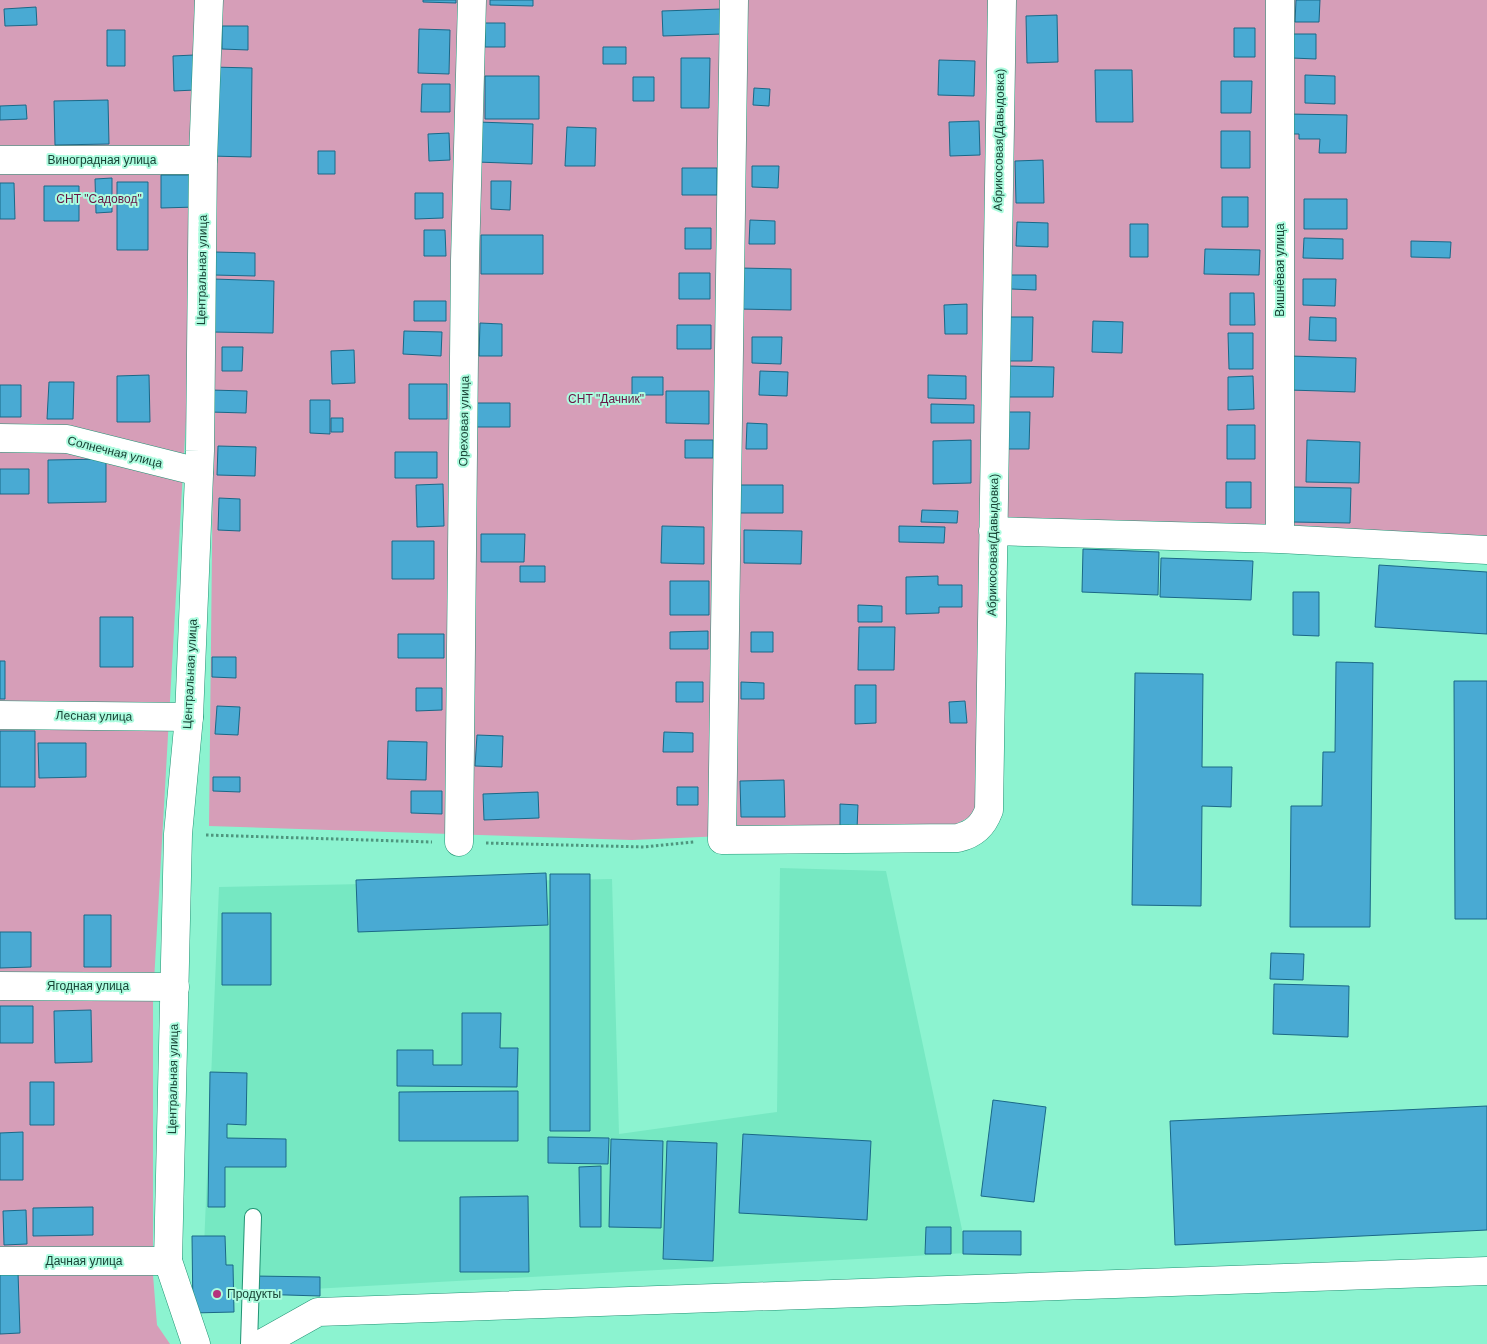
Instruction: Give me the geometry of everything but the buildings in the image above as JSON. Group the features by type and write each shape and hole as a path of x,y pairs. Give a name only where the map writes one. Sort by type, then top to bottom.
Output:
{"street":[{"name":"Центральная улица","path":"196,1344 168,1261 178,834 189,717 199,472 204,160 209,0"},
{"name":"Ореховая улица","path":"459,842 465,260 472,0"},
{"path":"722,840 734,0"},
{"name":"Абрикосовая(Давыдовка)","path":"722,840 958,838 969,835 982,825 989,810 1002,0"},
{"name":"Вишнёвая улица","path":"1280,0 1280,539"},
{"name":"Виноградная улица","path":"0,160 204,160"},
{"name":"Солнечная улица","path":"0,438 67,439 199,472"},
{"path":"993,531 1280,539 1487,550"},
{"name":"Лесная улица","path":"0,715 189,717"},
{"name":"Ягодная улица","path":"0,986 175,987"},
{"name":"Дачная улица","path":"0,1261 168,1261"},
{"path":"261,1344 318,1312 1487,1271"}],"lane":[{"path":"250,1344 254,1217"}],"path":[{"path":"178,834 644,846 722,840"}],"shaded area":[{"path":"780,868 886,871 967,1253 202,1295 219,887 612,879 619,1134 777,1112"}],"green space":[{"name":"СНТ \"Садовод\"","path":"0,0 198,0 198,208 153,999 153,1275 157,1325 170,1344 0,1344"},
{"name":"СНТ \"Дачник\"","path":"218,0 1487,0 1487,543 983,527 982,796 971,816 953,826 632,840 209,826"}],"place":[{"name":"Продукты","path":"217,1294"}]}
